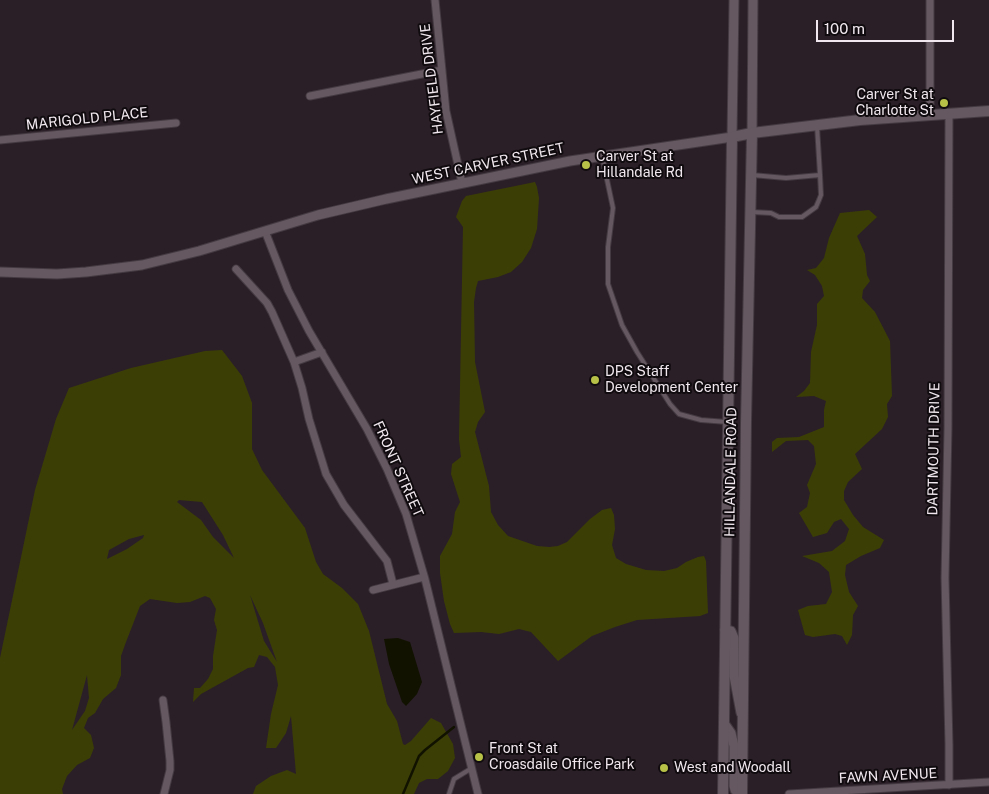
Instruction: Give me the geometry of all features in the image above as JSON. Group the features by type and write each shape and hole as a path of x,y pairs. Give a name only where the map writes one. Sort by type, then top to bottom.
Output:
{"main road":[{"name":"WEST CARVER STREET","path":"732,137 752,132 817,124 989,111"},
{"name":"HILLANDALE ROAD","path":"742,794 746,414 752,132"},
{"name":"HILLANDALE ROAD","path":"723,794 732,137"}],"street":[{"name":"HAYFIELD DRIVE","path":"435,0 448,125 462,184"},
{"name":"HILLANDALE ROAD","path":"732,137 734,0"},
{"name":"HILLANDALE ROAD","path":"752,132 753,0"},
{"path":"930,0 930,114"},
{"path":"310,96 442,70"},
{"name":"DARTMOUTH DRIVE","path":"949,113 948,428 945,578 949,785"},
{"name":"MARIGOLD PLACE","path":"0,140 176,123"},
{"name":"WEST CARVER STREET","path":"0,272 33,274 76,273 142,265 199,251 328,213 570,161 732,137"},
{"name":"FRONT STREET","path":"265,231 288,290 362,421 387,469 406,514 424,576 478,794"},
{"path":"236,269 267,303 294,362 311,427 326,474 344,505 387,561 393,584"},
{"path":"294,362 322,352"},
{"path":"373,590 424,576"},
{"path":"725,630 731,631 734,638 735,683 742,720"},
{"path":"162,700 170,761 170,770 164,794"},
{"path":"724,723 730,733 734,746 735,790 742,794"},
{"name":"FAWN AVENUE","path":"789,794 989,782"}],"lane":[{"path":"751,212 771,213 779,217 802,217 816,207 821,195 817,124"},
{"path":"602,156 613,208 608,247 608,284 622,325 670,404 679,414 709,421 728,422"},
{"path":"752,175 786,178 820,175"},
{"path":"449,794 454,779 472,768"}],"green space":[{"path":"535,182 539,198 537,229 531,248 522,262 511,272 478,281 474,302 475,362 485,412 478,422 475,432 489,486 491,512 498,525 508,536 537,546 549,547 567,542 590,519 602,510 611,508 614,515 615,529 612,545 616,558 626,564 646,570 664,571 677,568 698,557 704,556 706,561 708,613 700,616 637,620 615,627 592,636 558,661 531,632 519,629 499,634 481,632 454,633 444,601 440,573 440,556 452,534 455,512 460,502 451,474 452,464 461,457 459,439 463,227 456,217 466,196"},
{"path":"869,210 877,217 857,236 865,254 867,275 870,281 863,290 862,298 875,312 890,341 892,396 887,404 888,417 882,429 855,454 862,469 848,482 844,491 844,500 853,515 863,527 884,540 880,548 846,565 845,575 849,592 858,606 853,615 852,635 847,645 842,636 835,634 813,637 805,635 798,610 808,606 826,604 832,592 829,572 819,563 802,556 832,551 845,541 849,529 841,519 834,522 827,533 813,537 799,513 807,507 810,493 807,485 816,464 814,446 808,440 786,441 772,452 772,442 777,438 799,437 824,427 826,401 814,396 796,397 810,383 811,352 817,325 817,304 824,296 822,286 815,275 807,270 816,268 824,258 829,238 840,213"},
{"path":"222,350 242,376 252,403 252,449 262,470 305,528 316,562 323,574 342,588 358,604 369,631 387,704 397,721 403,744 405,745 411,741 431,718 441,723 453,744 455,758 448,771 438,779 427,779 419,783 414,794 253,794 256,786 271,776 287,770 296,774 291,716 286,733 276,748 266,748 278,685 275,667 267,657 259,655 254,667 248,668 201,694 193,702 194,688 200,688 208,679 213,669 217,630 214,620 216,609 210,598 205,596 190,602 177,603 150,599 140,606 121,656 121,675 116,688 103,699 95,713 88,718 84,728 91,735 94,748 90,758 77,765 67,776 62,789 63,794 0,794 0,658 35,490 56,419 69,388 131,368 205,351","holes":["179,500 202,502 223,535 234,558 213,537 201,520 177,502","144,535 143,538 127,549 107,559 109,550 129,539","250,595 263,623 277,662 264,641","87,675 89,698 85,711 72,730"]}],"shaded area":[{"path":"398,638 410,642 422,682 417,694 406,706 402,702 389,664 384,639"}],"waterway":[{"path":"403,794 419,756 454,727"}],"place":[{"name":"Carver St at Charlotte St","path":"944,103"},
{"name":"Carver St at Hillandale Rd","path":"586,165"},
{"name":"DPS Staff Development Center","path":"595,380"},
{"name":"Front St at Croasdaile Office Park","path":"479,757"},
{"name":"West and Woodall","path":"664,768"}]}
